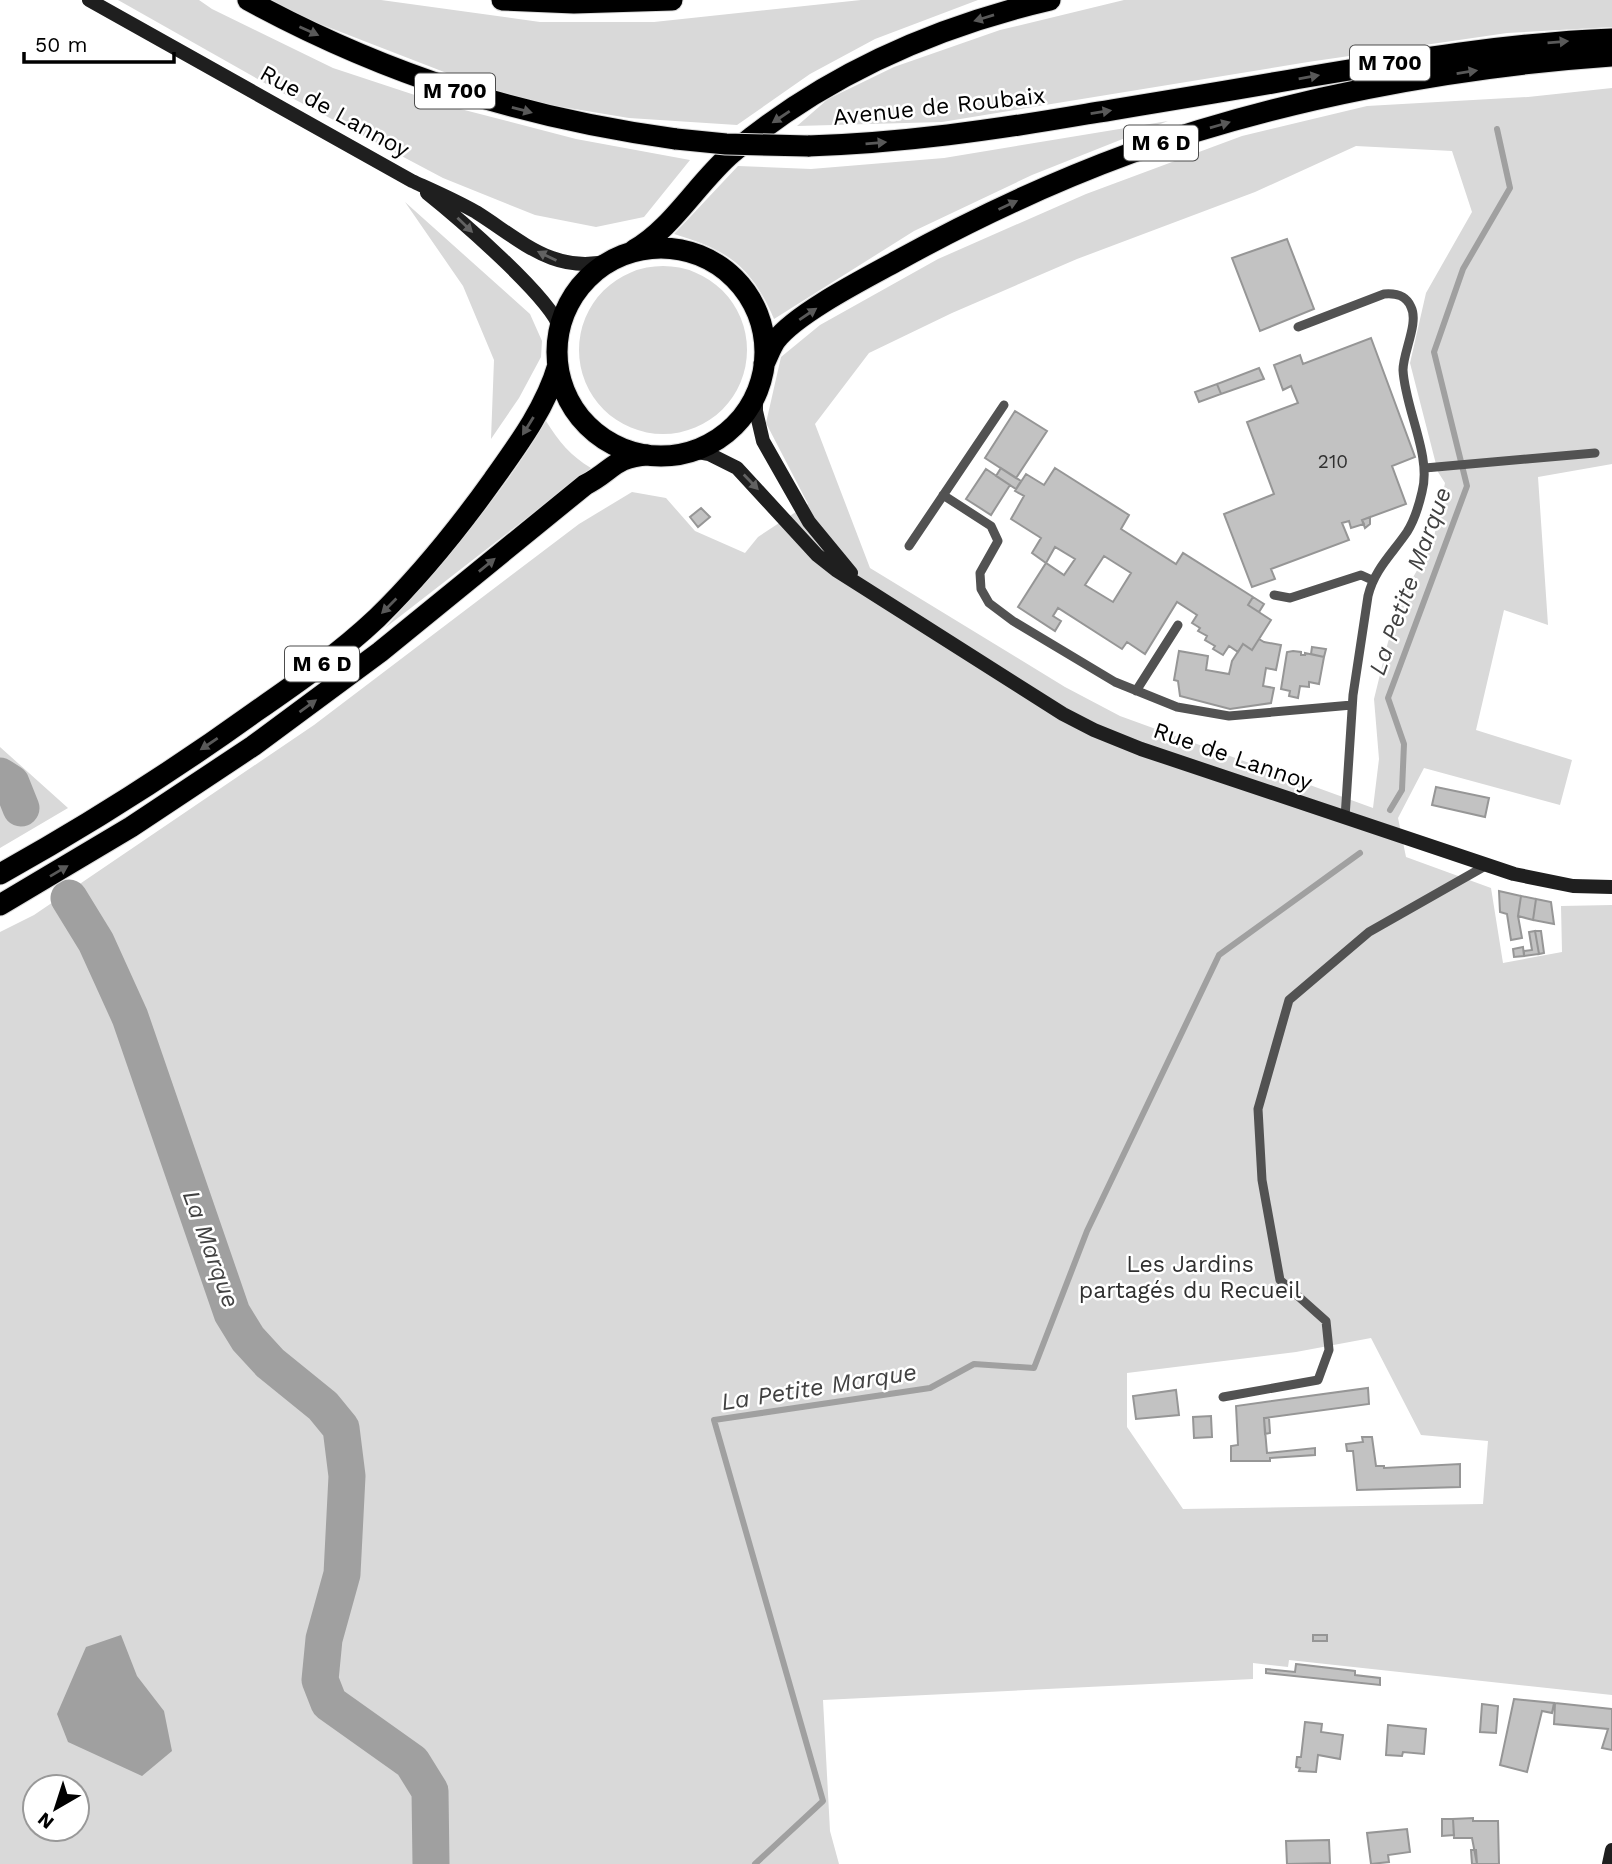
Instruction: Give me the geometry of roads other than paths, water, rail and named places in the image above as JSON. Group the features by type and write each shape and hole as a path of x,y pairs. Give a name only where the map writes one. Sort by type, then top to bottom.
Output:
{"highway":[{"name":"Avenue de Roubaix","path":"248,0 294,25 346,48 458,92 543,116 676,139 726,144 808,146 933,138 1422,57 1612,39"},
{"path":"502,0 574,3 672,0"},
{"path":"620,257 656,248 685,251 699,256 726,271 746,292 754,306 763,334 764,364 756,393 750,406 731,429 692,451 663,456 622,448 598,434 571,404 558,365 560,328 575,293 592,274 620,257 654,237 730,155 814,94 870,63 934,35 1050,0"},
{"name":"M 6 D","path":"764,364 776,341 792,325 871,275 1004,207 1132,153 1247,118 1392,85 1492,68 1612,56"},
{"name":"M 6 D","path":"0,874 135,793 225,734 292,687 374,620 417,577 487,488 546,397 558,365"},
{"name":"M 6 D","path":"0,905 213,775 370,659 585,485 621,459 648,455"}],"main road":[{"name":"Rue de Lannoy","path":"89,0 412,181 452,199 551,259 566,264 587,265 620,257"},
{"name":"Rue de Lannoy","path":"412,181 457,217 531,289 554,313 560,328"},
{"name":"Rue de Lannoy","path":"756,393 756,411 763,441 789,489 819,538 870,591"},
{"name":"Rue de Lannoy","path":"692,451 716,457 737,468 817,555 836,570 1026,691 1094,730 1140,749 1514,874 1573,886 1612,887"},
{"path":"1609,1864 1612,1850"}],"lane":[{"path":"1298,327 1384,294 1396,293 1412,308 1413,319 1403,368 1407,401 1425,468 1422,494 1409,529 1372,580 1352,705 1345,818"},
{"path":"909,546 1004,405"},
{"path":"1425,468 1595,453"},
{"path":"943,495 991,526 998,541 980,573 981,589 989,603 1013,621 1115,682 1177,707 1229,716 1352,705"},
{"path":"1274,595 1290,598 1360,575 1372,580"},
{"path":"1136,691 1178,625"},
{"path":"1223,1397 1318,1380 1329,1350 1326,1321 1280,1280 1262,1180 1258,1109 1289,1000 1370,932 1487,865"}],"waterway":[{"name":"La Petite Marque","path":"1390,810 1402,790 1404,744 1388,698 1467,486 1434,352 1463,269 1510,188 1497,129"},
{"name":"La Marque","path":"0,776 11,783 21,808"},
{"name":"La Petite Marque","path":"755,1864 823,1801 714,1420 930,1388 974,1364 1034,1368 1087,1231 1219,955 1360,853"},
{"name":"La Marque","path":"69,898 96,942 130,1017 232,1313 248,1339 270,1363 323,1406 341,1428 347,1476 342,1574 324,1639 320,1680 329,1703 412,1762 430,1791 431,1864"}],"park label":[{"name":"Les Jardins partagés du Recueil","path":"1190,1277"}]}
